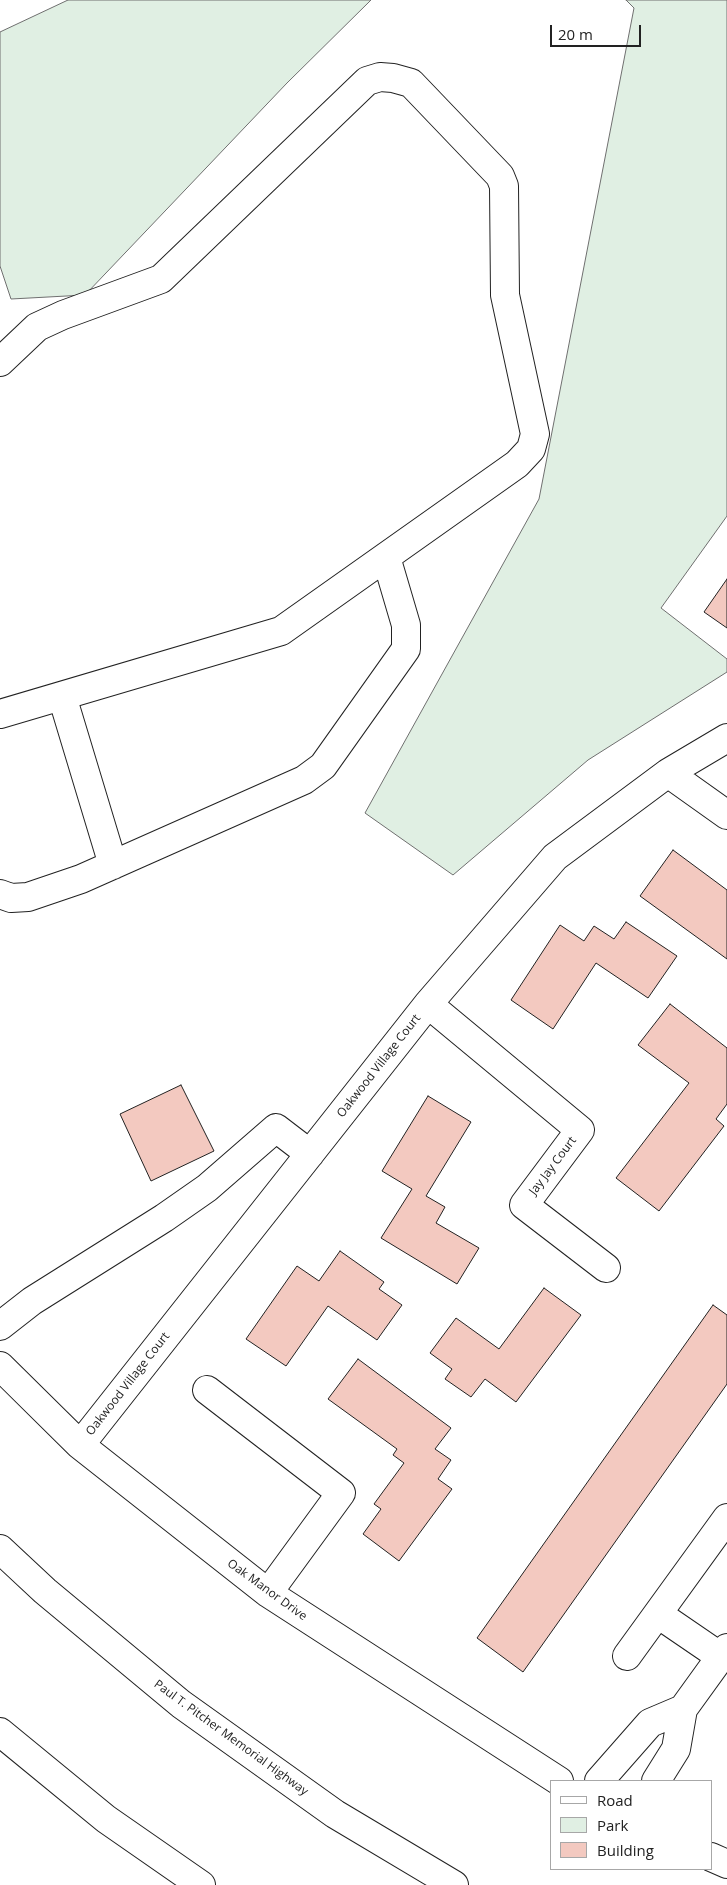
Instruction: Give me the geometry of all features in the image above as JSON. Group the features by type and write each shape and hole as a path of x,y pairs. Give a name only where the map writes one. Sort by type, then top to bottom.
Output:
{"main road":[{"path":"0,362 38,327 63,315 161,279 367,81 380,77 393,78 411,83 500,176 504,186 505,295 534,434 531,449 517,464 281,631 0,714"},
{"path":"0,894 11,898 28,897 82,879 304,780 323,766 406,649 406,625 386,557"},
{"path":"62,696 113,865"},
{"name":"Oakwood Village Court","path":"80,1445 428,1004 555,857 668,772 727,738"},
{"path":"668,772 727,815"},
{"name":"Jay Jay Court","path":"428,1004 580,1130 524,1205 606,1268"},
{"path":"0,1326 32,1301 164,1218 207,1188 276,1128 310,1154"},
{"name":"Oak Manor Drive","path":"0,1366 80,1445 268,1593 557,1780"},
{"path":"207,1390 341,1493 268,1593"},
{"path":"627,1656 727,1518"},
{"name":"Paul T. Pitcher Memorial Highway","path":"0,1549 45,1591 181,1704 335,1814 454,1885"},
{"path":"657,1780 676,1749 683,1709 724,1652 658,1614"},
{"path":"599,1780 650,1723 683,1709"},
{"path":"0,1732 106,1819 201,1885"},
{"path":"712,1857 727,1864"}],"green space":[{"path":"68,0 371,0 287,83 85,295 11,299 0,266 0,32"},
{"path":"626,0 727,0 727,516 661,608 727,659 727,672 588,760 453,875 365,813 539,499 634,8"}],"building":[{"path":"727,579 727,628 704,612"},
{"path":"673,850 727,890 727,959 640,896"},
{"path":"626,922 677,956 648,998 596,963 553,1029 511,1000 560,925 584,941 594,926 614,939"},
{"path":"670,1004 727,1048 727,1104 716,1119 724,1126 659,1211 616,1178 689,1083 638,1045"},
{"path":"181,1085 214,1151 151,1181 120,1114"},
{"path":"428,1096 471,1122 426,1196 445,1207 436,1223 479,1248 457,1284 381,1238 412,1189 382,1171"},
{"path":"340,1251 384,1282 379,1289 402,1305 377,1340 328,1306 286,1366 246,1339 297,1266 319,1281"},
{"path":"544,1288 581,1315 516,1402 485,1379 471,1397 445,1379 452,1369 430,1353 456,1318 499,1349"},
{"path":"713,1305 727,1315 727,1384 523,1672 477,1638"},
{"path":"358,1359 451,1428 435,1449 451,1460 438,1479 452,1489 399,1561 363,1534 381,1509 374,1504 404,1463 393,1455 397,1449 328,1399"}]}
